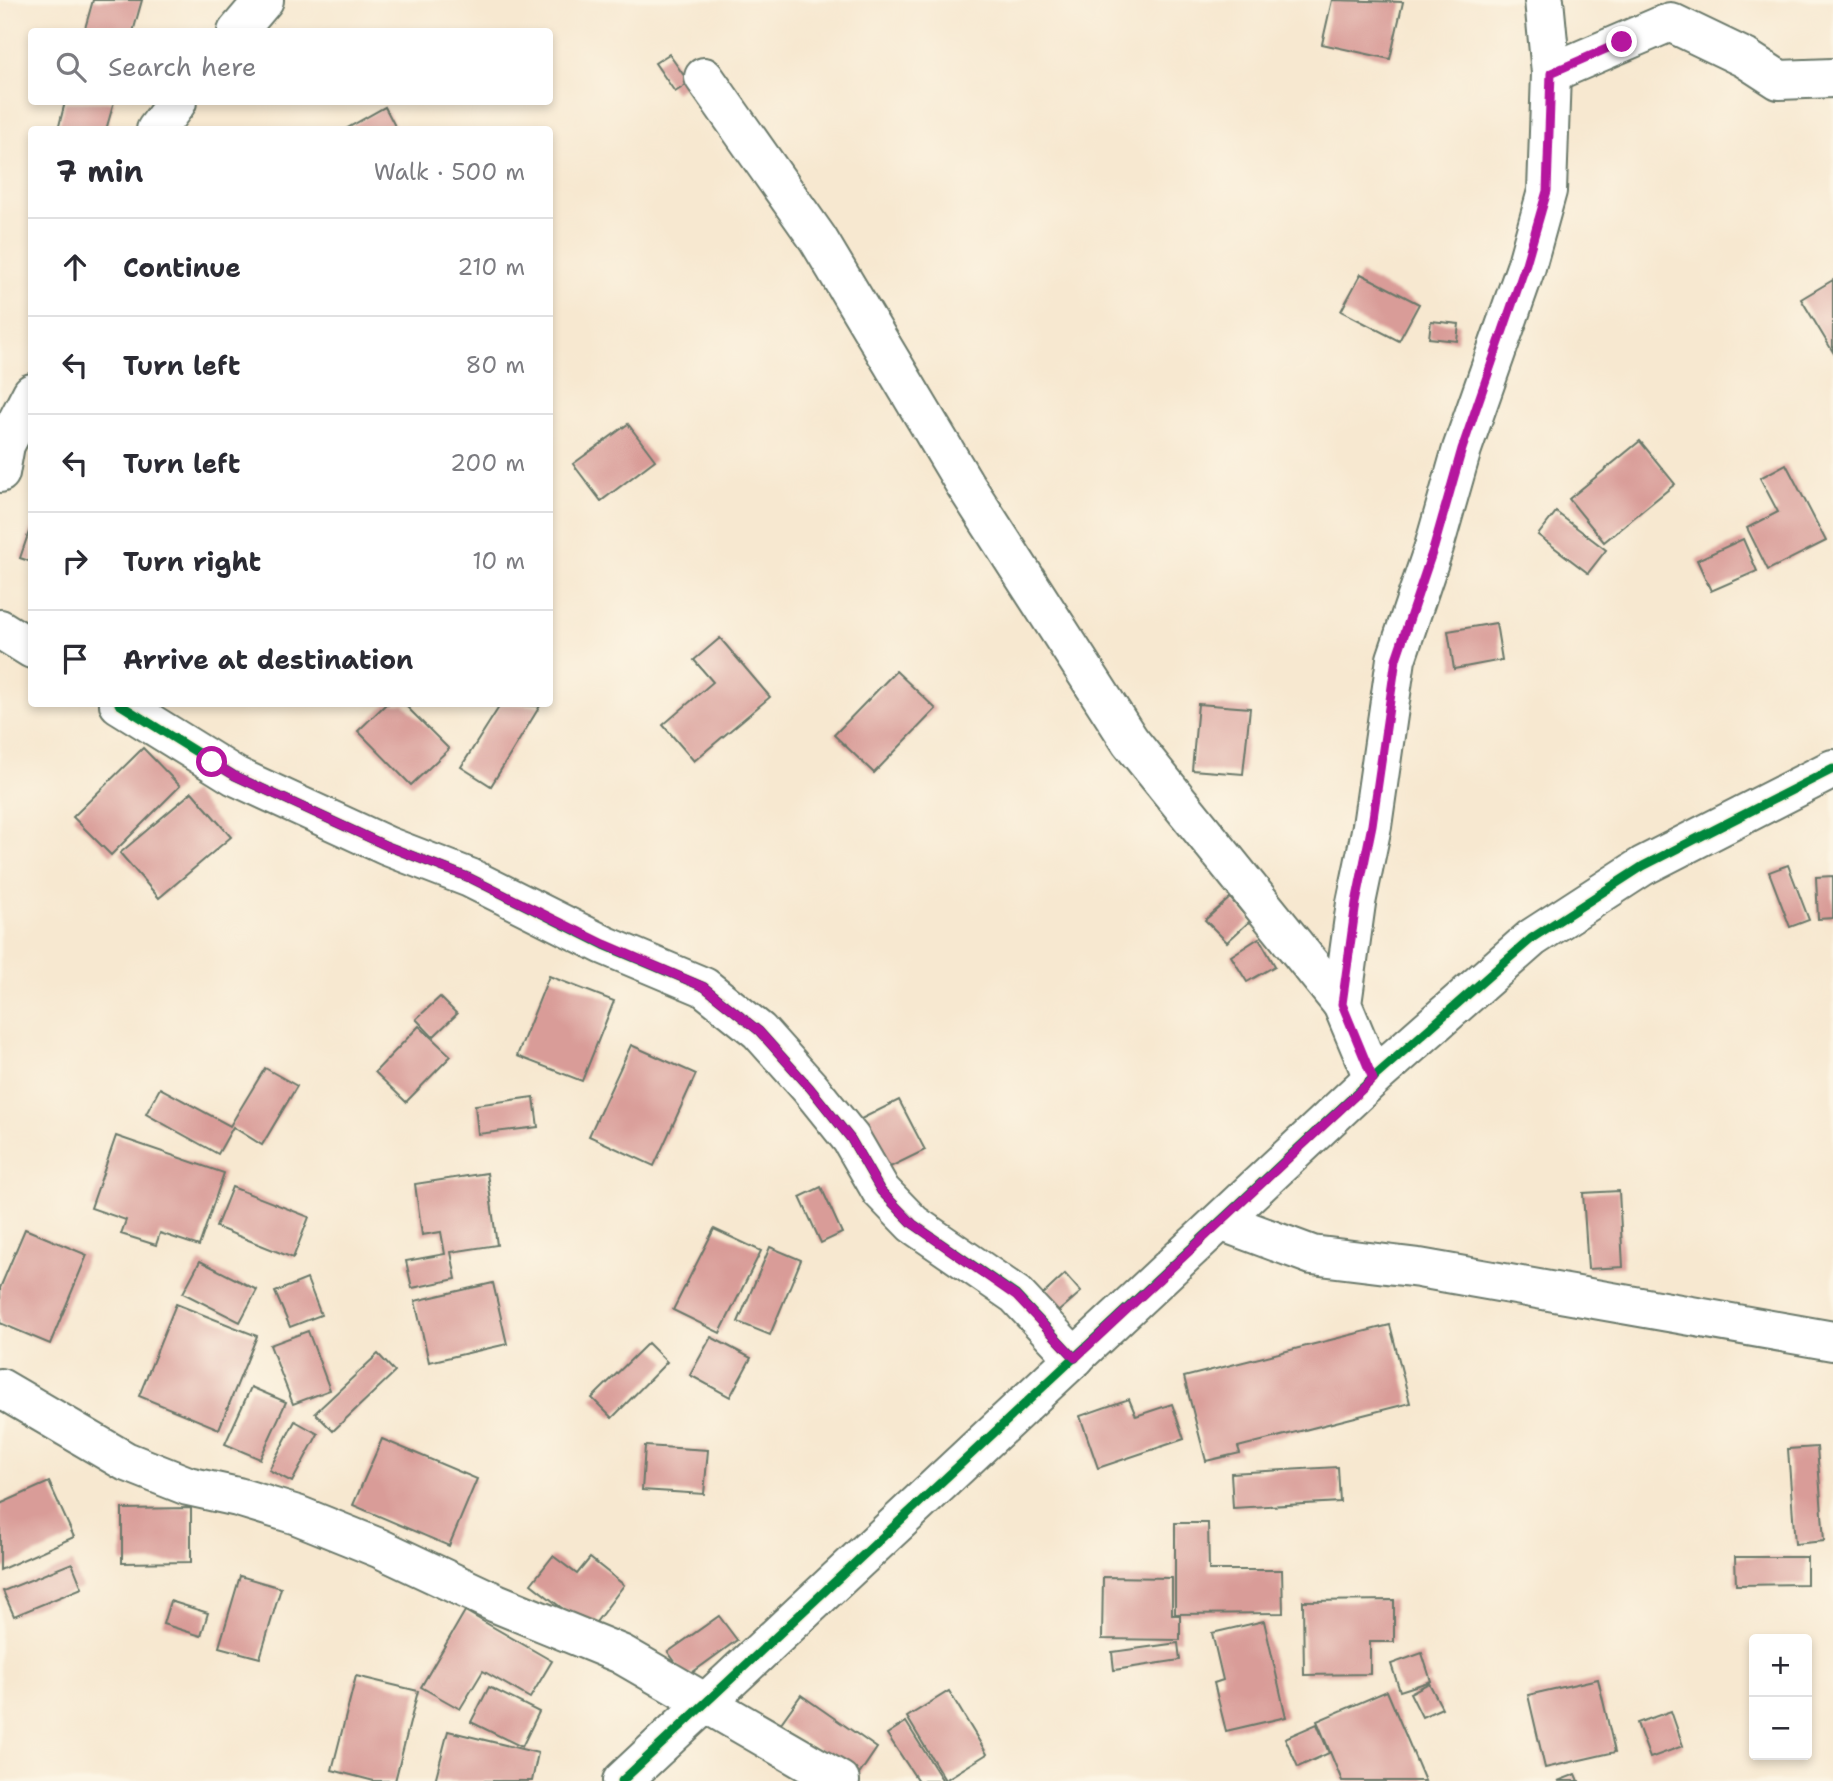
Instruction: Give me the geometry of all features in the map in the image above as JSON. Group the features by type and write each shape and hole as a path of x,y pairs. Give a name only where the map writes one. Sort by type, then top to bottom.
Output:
{"street":[{"path":"240,28 264,0"},
{"path":"1342,1004 1396,659 1434,547 1462,449 1525,267 1547,191 1551,73 1544,0"},
{"path":"1551,73 1670,22 1745,58 1779,80 1833,78"},
{"path":"704,77 818,239 964,483 1130,741 1342,1004 1373,1079"},
{"path":"159,126 175,105"},
{"path":"0,473 5,445 28,401"},
{"path":"0,629 28,646"},
{"path":"124,707 235,776 387,846 470,878 604,944 704,987 759,1031 810,1088 851,1139 881,1191 913,1224 1016,1296 1075,1358"},
{"path":"622,1781 1373,1079 1532,938 1643,866 1833,769"},
{"path":"1223,1222 1312,1255 1419,1268 1833,1341"},
{"path":"0,1388 125,1461 188,1486 238,1497 297,1515 379,1548 438,1579 621,1654 841,1781"}],"building":[{"path":"93,0 142,0 134,28 85,28"},
{"path":"1332,0 1403,2 1390,59 1322,44"},
{"path":"669,54 689,83 675,92 655,63"},
{"path":"64,105 113,105 107,126 59,126"},
{"path":"385,107 395,126 351,126"},
{"path":"1361,274 1419,304 1399,341 1341,311"},
{"path":"1833,280 1833,352 1801,299"},
{"path":"1431,321 1459,324 1457,341 1429,338"},
{"path":"628,424 655,460 601,501 573,464"},
{"path":"1640,441 1675,484 1604,542 1569,499"},
{"path":"1786,464 1826,541 1768,570 1747,528 1778,512 1760,478"},
{"path":"1556,512 1606,550 1588,573 1538,535"},
{"path":"28,535 28,561 20,558"},
{"path":"1743,539 1757,571 1711,591 1697,560"},
{"path":"1496,623 1502,660 1454,669 1448,631"},
{"path":"720,638 770,697 694,761 663,725 713,682 694,660"},
{"path":"896,671 936,709 874,773 834,735"},
{"path":"1198,704 1250,708 1243,774 1192,770"},
{"path":"383,707 407,707 449,749 411,785 358,731"},
{"path":"499,707 539,707 491,786 461,767"},
{"path":"143,748 180,786 111,855 73,817"},
{"path":"192,792 231,837 159,898 120,853"},
{"path":"1788,865 1809,920 1790,927 1769,872"},
{"path":"1833,876 1833,918 1818,919 1816,877"},
{"path":"1230,898 1250,921 1227,942 1205,920"},
{"path":"1259,938 1275,966 1247,982 1231,956"},
{"path":"549,976 614,1001 582,1081 517,1056"},
{"path":"440,997 457,1014 433,1037 416,1019"},
{"path":"419,1026 451,1056 406,1102 375,1072"},
{"path":"631,1045 696,1074 654,1166 589,1136"},
{"path":"265,1068 297,1086 262,1145 233,1127 218,1154 146,1114 160,1088 230,1126"},
{"path":"534,1097 538,1127 478,1134 475,1105"},
{"path":"899,1100 925,1150 884,1170 859,1120"},
{"path":"116,1136 224,1173 199,1246 160,1233 156,1245 121,1234 126,1220 91,1208"},
{"path":"487,1173 497,1245 451,1252 456,1279 412,1288 406,1261 445,1254 441,1232 422,1235 415,1184"},
{"path":"232,1187 309,1217 293,1258 216,1227"},
{"path":"821,1187 842,1233 821,1243 800,1197"},
{"path":"1619,1191 1623,1267 1588,1269 1583,1193"},
{"path":"25,1229 87,1255 50,1344 0,1323 0,1288"},
{"path":"714,1229 761,1251 720,1333 673,1310"},
{"path":"770,1247 801,1260 770,1335 738,1322"},
{"path":"200,1261 257,1290 240,1322 183,1293"},
{"path":"1065,1274 1081,1292 1052,1317 1037,1300"},
{"path":"307,1279 321,1315 290,1327 275,1292"},
{"path":"493,1283 507,1344 429,1362 415,1301"},
{"path":"176,1304 257,1336 219,1429 139,1396"},
{"path":"1390,1325 1410,1403 1238,1447 1240,1453 1206,1461 1184,1377"},
{"path":"308,1331 330,1390 293,1404 270,1345"},
{"path":"711,1337 751,1358 730,1397 690,1375"},
{"path":"648,1343 667,1362 612,1418 592,1398"},
{"path":"378,1354 395,1372 333,1431 315,1413"},
{"path":"251,1387 286,1402 260,1459 225,1444"},
{"path":"1129,1399 1136,1416 1172,1404 1184,1439 1098,1468 1080,1416"},
{"path":"295,1421 318,1434 292,1482 269,1470"},
{"path":"382,1439 477,1479 449,1546 353,1505"},
{"path":"645,1446 708,1450 704,1494 642,1490"},
{"path":"1817,1447 1824,1541 1795,1544 1788,1449"},
{"path":"1338,1467 1340,1502 1233,1508 1231,1473"},
{"path":"49,1482 74,1537 0,1570 0,1504"},
{"path":"191,1508 191,1562 122,1563 122,1509"},
{"path":"1175,1523 1208,1523 1209,1570 1282,1570 1283,1613 1175,1614"},
{"path":"553,1556 577,1574 590,1558 624,1585 590,1630 531,1584"},
{"path":"1735,1557 1807,1557 1807,1584 1736,1585"},
{"path":"72,1563 82,1588 14,1616 3,1591"},
{"path":"240,1576 281,1588 260,1658 219,1647"},
{"path":"1103,1577 1172,1578 1172,1615 1180,1615 1180,1640 1102,1639"},
{"path":"1394,1600 1394,1642 1370,1642 1370,1674 1304,1675 1303,1601"},
{"path":"170,1601 208,1613 201,1636 163,1624"},
{"path":"465,1611 552,1661 530,1698 483,1671 460,1709 421,1687"},
{"path":"719,1616 737,1640 686,1677 668,1652"},
{"path":"1264,1621 1286,1717 1226,1731 1214,1683 1223,1680 1212,1633"},
{"path":"1178,1643 1180,1660 1114,1670 1112,1652"},
{"path":"1422,1653 1431,1681 1400,1691 1391,1664"},
{"path":"356,1676 418,1691 395,1781 374,1781 332,1770"},
{"path":"1598,1679 1615,1752 1545,1768 1528,1695"},
{"path":"1429,1683 1442,1708 1422,1717 1410,1693"},
{"path":"489,1687 539,1712 522,1747 471,1722"},
{"path":"949,1691 987,1754 945,1780 907,1717"},
{"path":"1387,1691 1425,1781 1342,1781 1317,1721"},
{"path":"801,1695 877,1748 858,1776 781,1723"},
{"path":"1671,1711 1683,1746 1650,1758 1637,1723"},
{"path":"906,1722 943,1781 918,1781 887,1734"},
{"path":"1317,1724 1329,1753 1298,1767 1285,1738"},
{"path":"448,1731 538,1753 532,1781 435,1781"},
{"path":"1576,1774 1579,1781 1558,1781"}],"cycle path":[{"path":"124,707 235,776 387,846 470,878 604,945 704,987 759,1031 810,1088 851,1139 881,1191 913,1224 1016,1295 1075,1358"},
{"path":"622,1781 1373,1078 1532,938 1643,866 1833,769"}],"route":[{"path":"212,762 235,776 387,846 470,878 604,944 704,987 759,1031 810,1088 851,1139 881,1191 913,1224 1016,1296 1075,1358 1373,1079 1342,1004 1396,659 1434,547 1462,449 1525,267 1547,191 1551,73 1622,42"}]}
